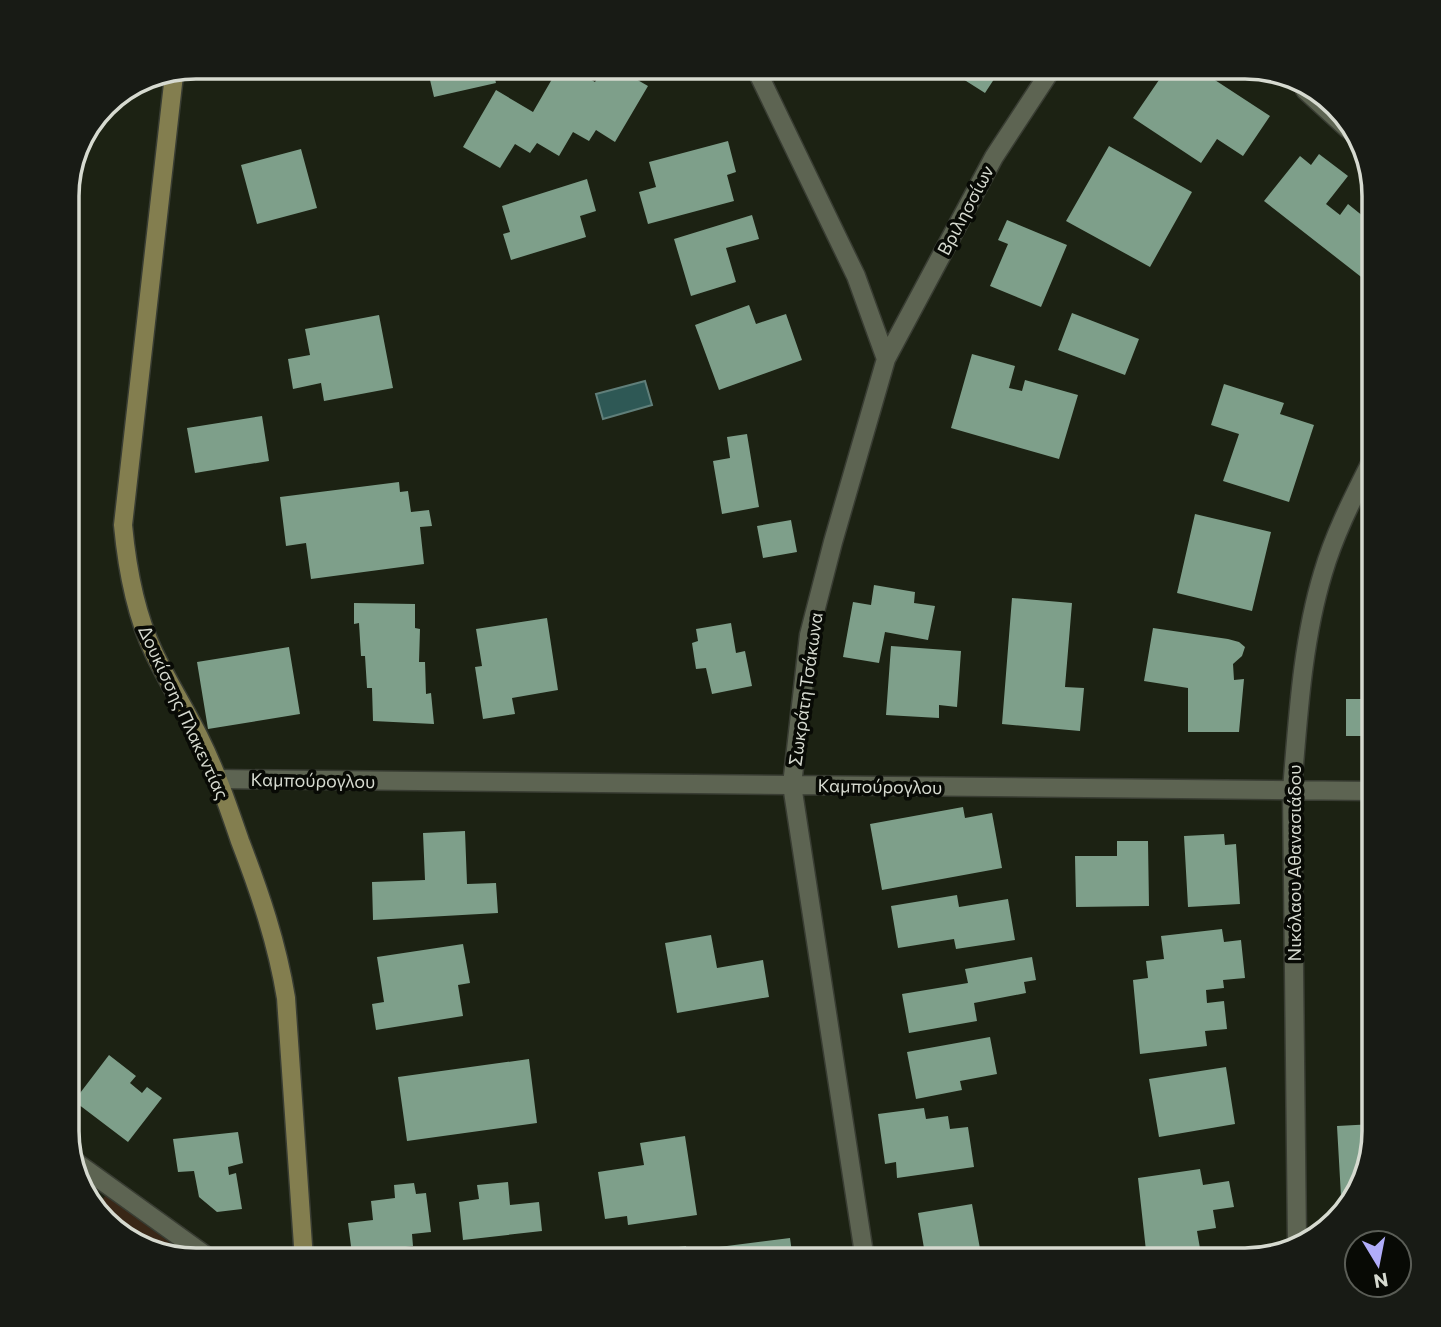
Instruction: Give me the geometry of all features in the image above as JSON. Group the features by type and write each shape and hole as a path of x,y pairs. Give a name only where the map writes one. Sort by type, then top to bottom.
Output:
{"main road":[{"name":"Δουκίσσης Πλακεντίας","path":"173,81 123,525 132,586 142,622 153,652 199,737 218,779 280,959 286,998 303,1248"}],"street":[{"path":"761,79 856,276 886,359"},
{"name":"Βριλησσίων","path":"886,359 994,157 1045,79"},
{"name":"Σωκράτη Τσάκωνα","path":"862,1248 792,785 808,635 832,542 886,359"},
{"name":"Νικόλαου Αθανασιάδου","path":"1297,1236 1292,790 1298,717 1323,573 1343,517 1362,480"},
{"name":"Καμπούρογλου","path":"218,779 1362,791"},
{"path":"86,1169 194,1248"}],"shaded area":[{"path":"106,1195 174,1246 131,1229 102,1200"}],"water":[{"path":"645,381 652,405 603,419 596,394"}],"building":[{"path":"430,79 495,79 496,83 434,97"},
{"path":"552,79 590,79 595,82 597,79 636,79 648,86 615,142 596,130 589,141 573,132 559,156 537,143 530,153 515,144 500,168 463,147 496,90 533,112"},
{"path":"963,79 994,79 985,93"},
{"path":"1160,79 1213,79 1270,116 1243,156 1217,139 1201,163 1133,118"},
{"path":"728,141 736,172 727,175 734,201 648,224 639,192 656,187 649,162"},
{"path":"1109,146 1192,192 1150,267 1066,221"},
{"path":"301,149 317,208 257,224 241,165"},
{"path":"1319,154 1348,176 1326,204 1340,215 1348,204 1362,215 1362,278 1264,201 1300,156 1311,165"},
{"path":"587,179 596,211 580,216 586,237 511,260 503,234 510,232 502,206"},
{"path":"752,215 759,239 726,248 736,282 691,296 674,239"},
{"path":"1007,220 1067,245 1041,307 990,286 1008,244 998,240"},
{"path":"749,305 756,324 786,314 802,360 719,390 695,325"},
{"path":"1072,313 1139,339 1125,375 1058,350"},
{"path":"379,315 393,388 324,401 321,383 293,389 288,359 310,355 305,329"},
{"path":"972,354 1015,366 1009,388 1022,391 1025,380 1078,395 1059,459 951,428"},
{"path":"1224,384 1284,403 1280,414 1314,425 1289,502 1223,481 1239,434 1211,425"},
{"path":"262,416 269,461 195,473 187,428"},
{"path":"747,434 759,507 722,514 713,461 730,458 727,437"},
{"path":"399,482 400,492 408,491 411,512 429,510 432,526 420,527 424,564 311,579 306,543 286,546 280,497"},
{"path":"1195,514 1271,532 1252,611 1177,593"},
{"path":"791,520 797,552 763,558 757,526"},
{"path":"874,585 915,592 914,603 935,606 928,640 885,632 879,663 843,657 853,602 871,605"},
{"path":"1012,598 1072,603 1065,687 1084,688 1080,731 1002,724"},
{"path":"354,603 415,604 415,628 420,629 419,662 425,662 426,694 431,693 434,724 373,721 372,688 367,688 359,623 354,624"},
{"path":"547,618 558,690 512,698 515,714 483,719 475,667 482,666 476,629"},
{"path":"731,623 736,653 745,651 752,686 712,694 706,668 696,669 692,643 698,641 696,629"},
{"path":"1153,628 1228,639 1245,647 1242,656 1233,664 1234,680 1244,679 1239,732 1188,732 1188,688 1144,681"},
{"path":"891,646 961,651 957,707 939,705 939,718 886,715"},
{"path":"289,647 300,714 208,729 197,662"},
{"path":"1346,699 1362,699 1362,736 1346,736"},
{"path":"963,807 965,818 992,813 1002,868 882,890 870,824"},
{"path":"465,831 467,884 496,883 498,913 373,920 372,882 425,880 423,833"},
{"path":"1224,834 1225,845 1236,844 1240,904 1188,907 1184,836"},
{"path":"1117,841 1148,841 1149,906 1076,907 1075,856 1117,856"},
{"path":"957,895 959,907 1008,899 1015,940 956,949 954,939 898,948 891,906"},
{"path":"1222,929 1224,942 1241,940 1245,978 1223,980 1224,988 1206,990 1207,1003 1224,1001 1227,1029 1205,1031 1207,1046 1140,1054 1133,980 1148,978 1146,961 1164,959 1161,936"},
{"path":"711,935 717,968 763,960 769,997 677,1013 665,943"},
{"path":"463,944 470,983 458,985 463,1016 376,1030 372,1004 384,1002 377,957"},
{"path":"1032,957 1036,980 1024,982 1026,993 974,1003 977,1021 909,1033 902,994 968,983 965,969"},
{"path":"990,1037 997,1074 960,1081 962,1090 916,1099 907,1052"},
{"path":"109,1055 136,1076 130,1083 142,1093 147,1087 162,1098 128,1142 79,1105 79,1094"},
{"path":"529,1059 537,1123 407,1141 398,1077"},
{"path":"1226,1067 1235,1124 1159,1137 1149,1079"},
{"path":"924,1108 926,1119 948,1116 950,1129 968,1127 974,1167 897,1178 896,1162 885,1164 878,1114"},
{"path":"1362,1125 1360,1154 1353,1176 1341,1198 1337,1126"},
{"path":"238,1132 243,1163 228,1167 229,1175 236,1173 242,1209 217,1212 199,1197 194,1171 178,1172 173,1139"},
{"path":"685,1136 697,1215 628,1225 627,1216 605,1219 598,1172 644,1165 640,1143"},
{"path":"1200,1169 1203,1185 1229,1181 1234,1207 1213,1210 1216,1228 1197,1231 1200,1248 1146,1248 1138,1178"},
{"path":"508,1182 510,1205 539,1202 542,1231 463,1240 459,1202 479,1199 477,1185"},
{"path":"414,1183 416,1194 426,1193 431,1232 412,1234 413,1246 351,1248 348,1223 373,1220 371,1201 395,1198 394,1185"},
{"path":"972,1204 980,1248 924,1248 918,1213"},
{"path":"790,1238 791,1248 719,1248"}]}
